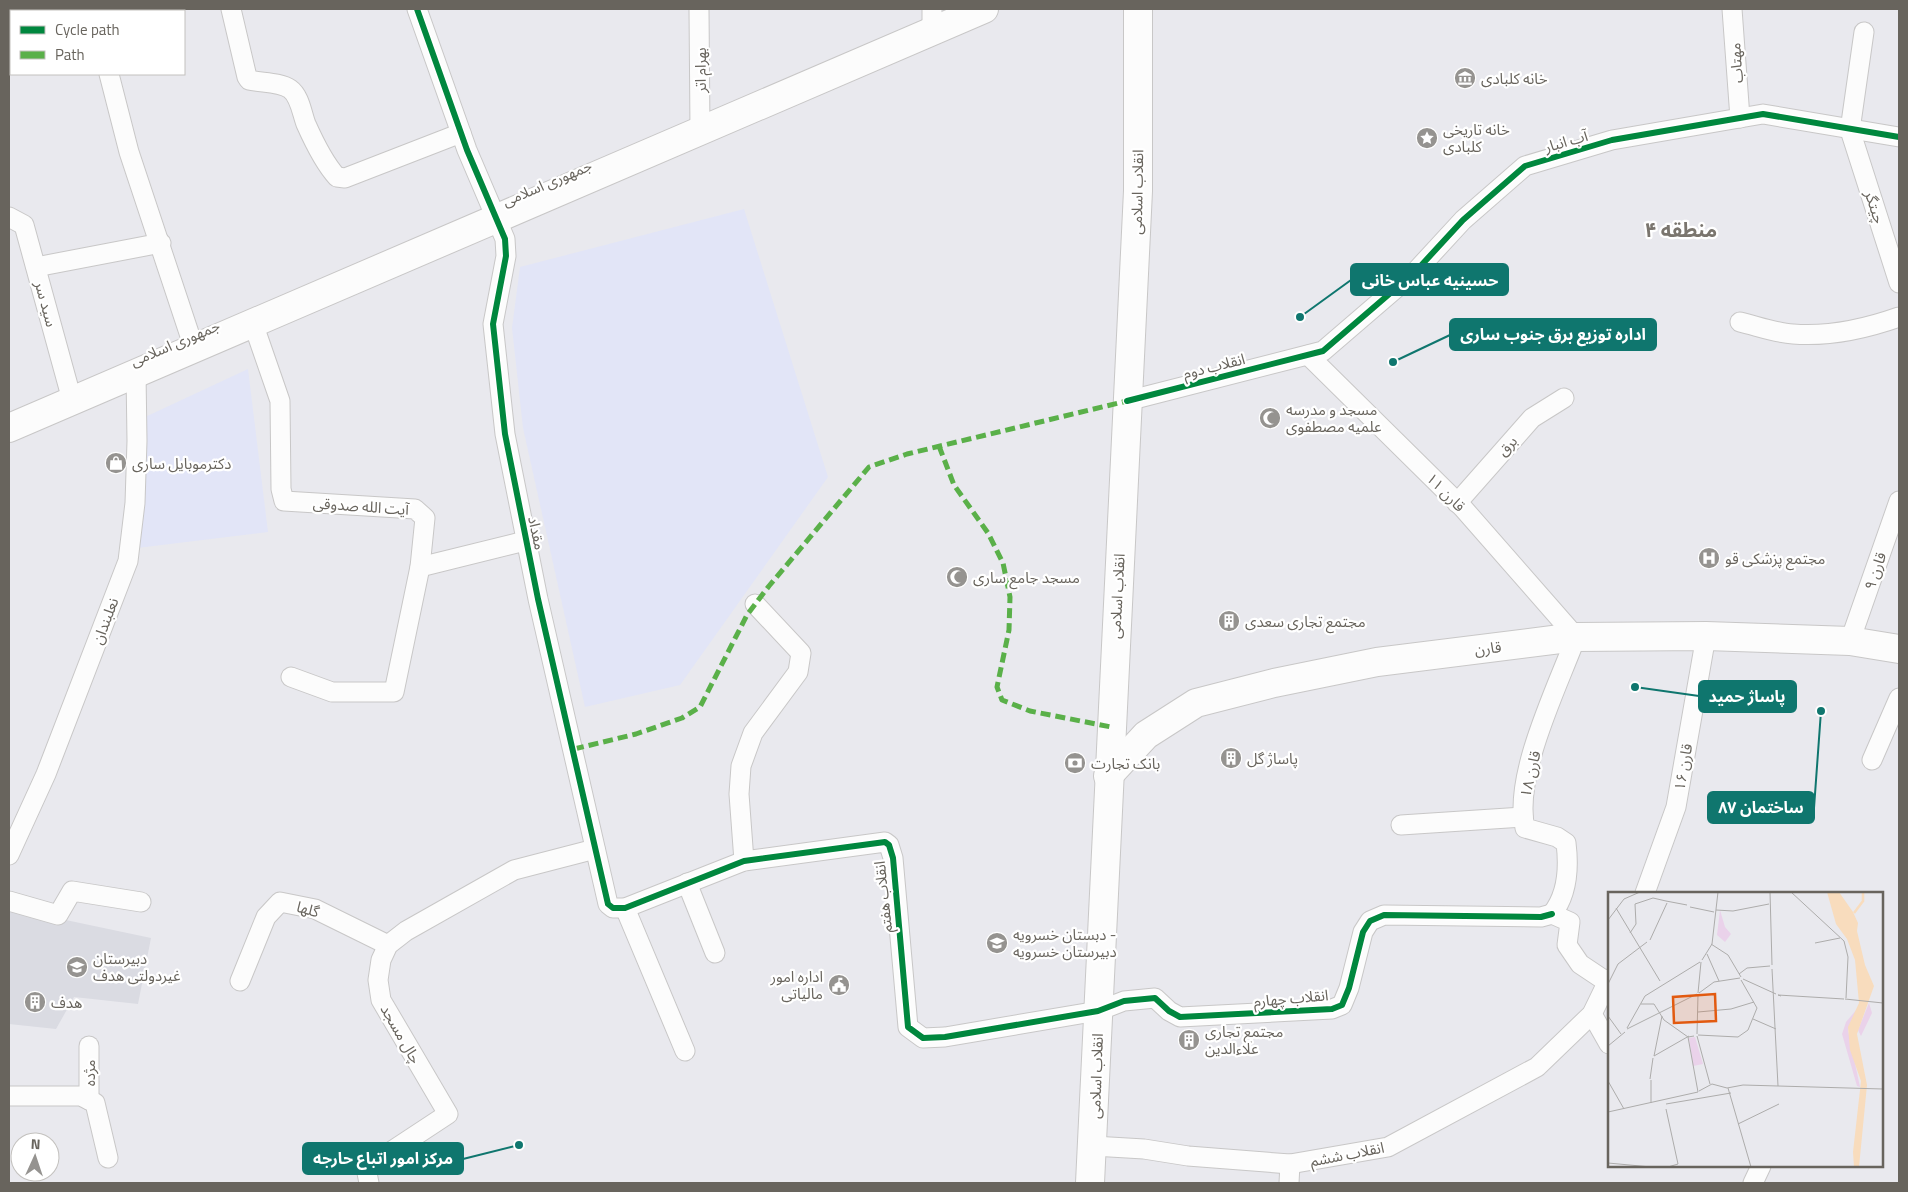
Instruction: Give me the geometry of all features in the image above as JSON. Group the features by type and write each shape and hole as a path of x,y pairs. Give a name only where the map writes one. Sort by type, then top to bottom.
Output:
{"main road":[{"name":"جمهوری اسلامی","path":"9,428 700,131 932,20 984,9"},
{"name":"انقلاب اسلامی","path":"1090,1183 1108,776 1138,191 1138,9"},
{"name":"قارن","path":"1108,776 1146,735 1196,703 1274,683 1377,662 1576,637 1706,636 1850,641 1899,649"}],"street":[{"path":"231,9 249,80 284,86 291,90 331,171 337,177 345,178 461,133"},
{"name":"مقداد","path":"417,9 461,133 504,239 506,256 493,324 505,434 525,541 608,904 613,908 624,908"},
{"name":"بهرام اتر","path":"699,9 700,131"},
{"name":"مهتاب","path":"1732,9 1740,118"},
{"path":"1850,130 1864,32"},
{"path":"108,75 130,152 194,348"},
{"name":"آب انبار","path":"1308,355 1324,351 1416,271 1463,220 1525,166 1612,140 1763,114 1899,137"},
{"name":"چیتگر","path":"1850,130 1899,283"},
{"name":"سید سر","path":"9,217 24,225 72,400"},
{"path":"36,267 161,243"},
{"path":"1740,322 1792,334 1820,334 1868,328 1899,317"},
{"name":"آیت الله صدوقی","path":"253,323 280,400 281,489 284,501 415,510 425,518 420,567 394,692 332,692 291,677"},
{"name":"انقلاب دوم","path":"1127,402 1308,355"},
{"name":"قارن ۱۱","path":"1308,355 1457,503 1576,637"},
{"name":"نعلبندان","path":"9,855 46,774 128,562 135,494 136,373"},
{"name":"برق","path":"1457,503 1532,418 1564,398"},
{"name":"قارن ٩","path":"1850,641 1899,501"},
{"path":"420,567 525,541"},
{"path":"744,861 739,794 741,766 753,733 798,672 801,653 755,604"},
{"name":"قارن ۱۶","path":"1645,892 1676,807 1706,636"},
{"name":"قارن ۱۸","path":"1552,914 1560,905 1566,882 1568,862 1566,843 1557,837 1540,834 1525,828 1523,817 1526,776 1576,637"},
{"path":"1872,760 1899,698"},
{"path":"1401,824 1523,817"},
{"name":"انقلاب هفتم","path":"624,908 744,861 885,842 889,845 893,858 908,1027 923,1038 945,1037 1098,1011"},
{"path":"388,945 406,931 514,870 595,849"},
{"path":"687,883 715,953"},
{"path":"9,901 58,915 72,892 141,902"},
{"name":"گلها","path":"240,981 266,917 280,902 316,909 388,945"},
{"path":"624,908 685,1051"},
{"path":"1552,914 1570,922 1567,945 1580,964 1608,981 1592,1014 1608,1042"},
{"name":"انقلاب چهارم","path":"1098,1011 1124,1001 1155,998 1169,1011 1180,1017 1332,1009 1342,1005 1349,988 1363,932 1370,921 1384,915 1541,917 1552,914"},
{"name":"چال مسجد","path":"364,1182 366,1168 448,1114 381,1000 378,980 381,960 388,945"},
{"name":"انقلاب ششم","path":"1093,1146 1144,1148 1188,1156 1290,1164 1388,1147 1537,1067 1592,1014"},
{"name":"مژده","path":"89,1046 89,1100"},
{"path":"9,1096 81,1096 95,1103 108,1158"},
{"path":"1289,1183 1290,1164"},
{"path":"1753,1183 1761,1167"}],"shaded area":[{"path":"744,209 828,477 680,685 585,707 523,428 512,328 520,267"},
{"path":"248,369 268,532 129,549 143,418"},
{"name":"دبیرستان غیردولتی هدف","path":"9,908 151,938 138,1004 74,997 56,1029 9,1024"}],"marked path":[{"path":"574,749 636,734 682,718 700,707 747,615 869,467 907,454 1127,401"},
{"path":"939,446 954,485 988,533 1003,563 1010,597 1009,630 997,687 1002,700 1030,711 1111,727"}],"cycle path":[{"path":"417,9 467,150 505,239 506,256 493,324 505,434 538,599 608,904 613,908 625,908 744,861 885,842 889,845 893,858 908,1027 923,1038 945,1037 1098,1011 1124,1001 1155,998 1169,1011 1180,1017 1332,1009 1342,1005 1349,988 1363,932 1370,921 1384,915 1541,917 1552,914"},
{"path":"1127,401 1323,351 1416,271 1463,220 1525,166 1612,140 1763,114 1899,137"}],"place":[{"name":"خانه کلبادی","path":"1465,78"},
{"name":"خانه تاریخی کلبادی","path":"1427,138"},
{"name":"حسینیه عباس خانی","path":"1300,317"},
{"name":"اداره توزیع برق جنوب ساری","path":"1393,362"},
{"name":"مسجد و مدرسه علمیه مصطفوی","path":"1270,418"},
{"name":"دکترموبایل ساری","path":"116,463"},
{"name":"مجتمع پزشکی قو","path":"1709,558"},
{"name":"مسجد جامع ساری","path":"957,577"},
{"name":"مجتمع تجاری سعدی","path":"1229,621"},
{"name":"پاساژ حمید","path":"1635,687"},
{"name":"ساختمان ٨٧","path":"1821,711"},
{"name":"پاساژ گل","path":"1231,758"},
{"name":"بانک تجارت","path":"1075,763"},
{"name":"دبستان خسرویه - دبیرستان خسرویه","path":"997,943"},
{"name":"دبیرستان غیردولتی هدف","path":"77,967"},
{"name":"اداره امور مالیاتی","path":"839,985"},
{"name":"هدف","path":"35,1002"},
{"name":"مجتمع تجاری علاءالدین","path":"1189,1040"},
{"name":"مرکز امور اتباع حارجه","path":"519,1145"}],"district":[{"name":"منطقه ۴","path":"1681,229"}]}
